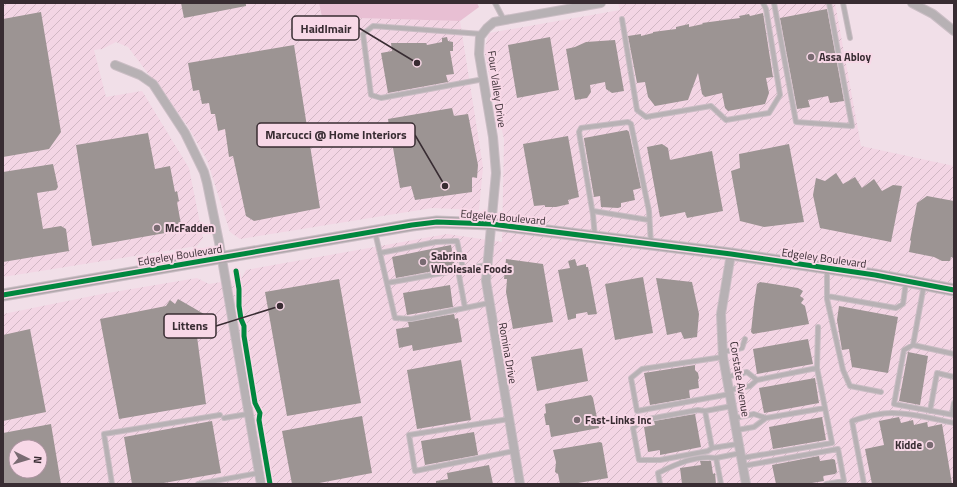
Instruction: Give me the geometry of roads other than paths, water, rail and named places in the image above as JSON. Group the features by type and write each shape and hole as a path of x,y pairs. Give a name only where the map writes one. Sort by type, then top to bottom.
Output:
{"street":[{"path":"482,34 494,22 581,5 601,3"},
{"path":"912,3 933,14 954,31"},
{"name":"Four Valley Drive","path":"482,34 480,37 480,54 493,137 496,173 491,224"},
{"path":"115,65 140,75 153,84 185,133 204,172 221,258 261,484"},
{"name":"Edgeley Boulevard","path":"3,295 375,231 437,222 491,224 731,254 875,275 954,290"},
{"name":"Romina Drive","path":"491,224 486,281 488,303 520,484"},
{"name":"Corstate Avenue","path":"731,254 721,314 723,354 746,484"}],"lane":[{"path":"495,3 504,21"},
{"path":"622,19 637,110 646,117 711,106 726,120 769,113 780,95 766,9 763,3"},
{"path":"774,3 796,122 852,126 828,3"},
{"path":"843,3 850,38"},
{"path":"482,34 373,26 363,34 371,95 381,98 484,79"},
{"path":"595,237 579,132 581,128 628,122 631,124 649,220 651,244"},
{"path":"592,211 649,220"},
{"path":"375,231 395,318 411,318 488,303"},
{"path":"380,253 436,242 457,241 463,269"},
{"path":"387,283 487,265"},
{"path":"826,268 827,296 843,370 850,386 881,392"},
{"path":"458,270 465,308"},
{"path":"827,296 896,308 902,304 906,282"},
{"path":"913,345 924,285"},
{"path":"742,459 832,442 817,368 818,327"},
{"path":"745,339 742,348 723,354 642,370 631,378 637,411 730,392 750,386 757,380 817,368"},
{"path":"954,354 913,345 904,350 894,404 953,414 954,403"},
{"path":"727,377 747,372 757,380"},
{"path":"930,411 937,373 954,377"},
{"path":"732,406 705,411 698,410 643,420 633,428 638,460 660,460 708,451 712,448 739,444"},
{"path":"737,430 754,427 766,418 825,408"},
{"path":"705,411 712,448"},
{"path":"864,484 852,421 891,413 906,414 954,423"},
{"path":"112,484 104,434 248,414"},
{"path":"735,418 754,414 766,418"},
{"path":"509,419 409,435 415,471 514,451"},
{"path":"660,484 658,473 679,462 710,457 742,459 838,448 844,481 826,484"},
{"path":"716,458 721,484"},
{"path":"198,484 259,473"}],"place":[{"name":"Assa Abloy","path":"811,57"},
{"name":"Haidlmair","path":"417,63"},
{"name":"Marcucci @ Home Interiors","path":"445,186"},
{"name":"McFadden","path":"157,228"},
{"name":"Sabrina Wholesale Foods","path":"423,262"},
{"name":"Littens","path":"280,306"},
{"name":"Fast-Links Inc","path":"577,420"},
{"name":"Kidde","path":"930,445"}]}
